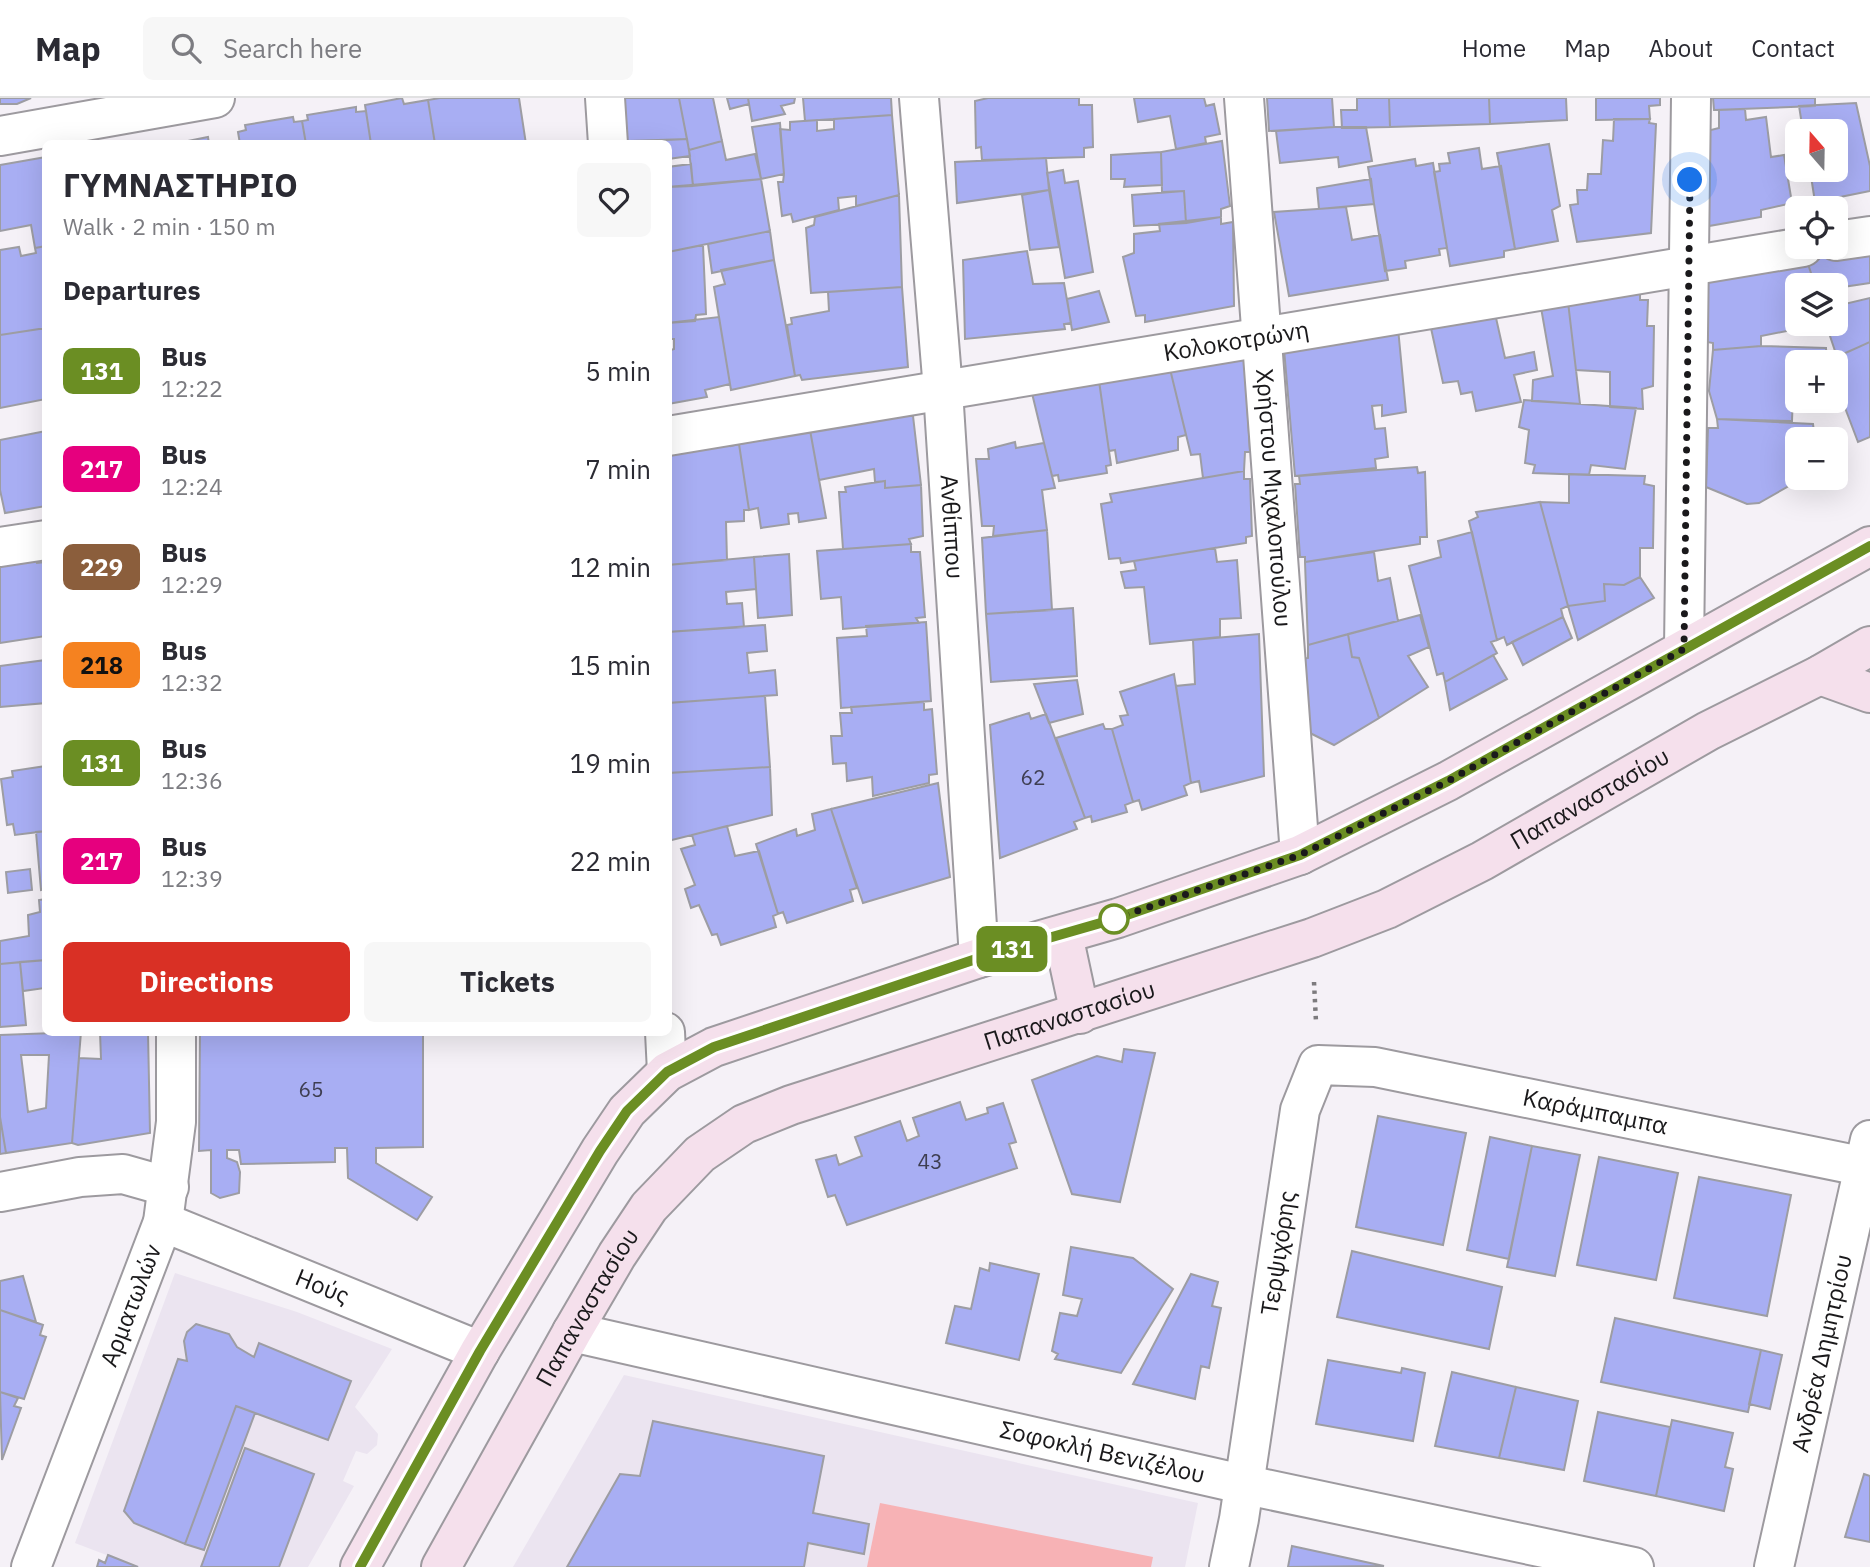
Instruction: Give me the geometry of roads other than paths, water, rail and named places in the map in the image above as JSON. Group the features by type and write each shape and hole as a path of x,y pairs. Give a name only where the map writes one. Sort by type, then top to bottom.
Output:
{"street":[{"path":"0,136 105,120 215,98"},
{"path":"605,98 608,140"},
{"name":"Ανθίππου","path":"919,98 943,390 979,958"},
{"name":"Χρήστου Μιχαλοπούλου","path":"1244,98 1300,855"},
{"path":"1684,649 1691,98"},
{"path":"1848,239 1870,236"},
{"name":"Κολοκοτρώνη","path":"672,435 1785,250"},
{"path":"0,547 42,541"},
{"path":"360,1567 480,1351 600,1151 627,1111 667,1072 714,1047 979,958 1063,935 1300,855 1448,781 1870,546"},
{"name":"Παπαναστασίου","path":"441,1567 572,1332 617,1255 649,1208 700,1154 744,1124 791,1105 1312,938 1387,909 1482,861 1708,732 1820,676 1870,646"},
{"path":"1820,676 1870,693"},
{"path":"1063,935 1080,1014"},
{"name":"Αρματωλών","path":"31,1567 166,1204 176,1122 176,1036"},
{"path":"665,1036 667,1072"},
{"name":"Καράμπαμπα","path":"1318,1065 1375,1067 1868,1158"},
{"name":"Τερψιχόρης","path":"1228,1567 1300,1110 1318,1065"},
{"name":"Ανδρέα Δημητρίου","path":"1774,1567 1868,1158"},
{"name":"Ηούς","path":"0,1192 80,1177 122,1174 166,1204 480,1351"},
{"name":"Σοφοκλή Βενιζέλου","path":"572,1332 1242,1484 1634,1567"}]}
